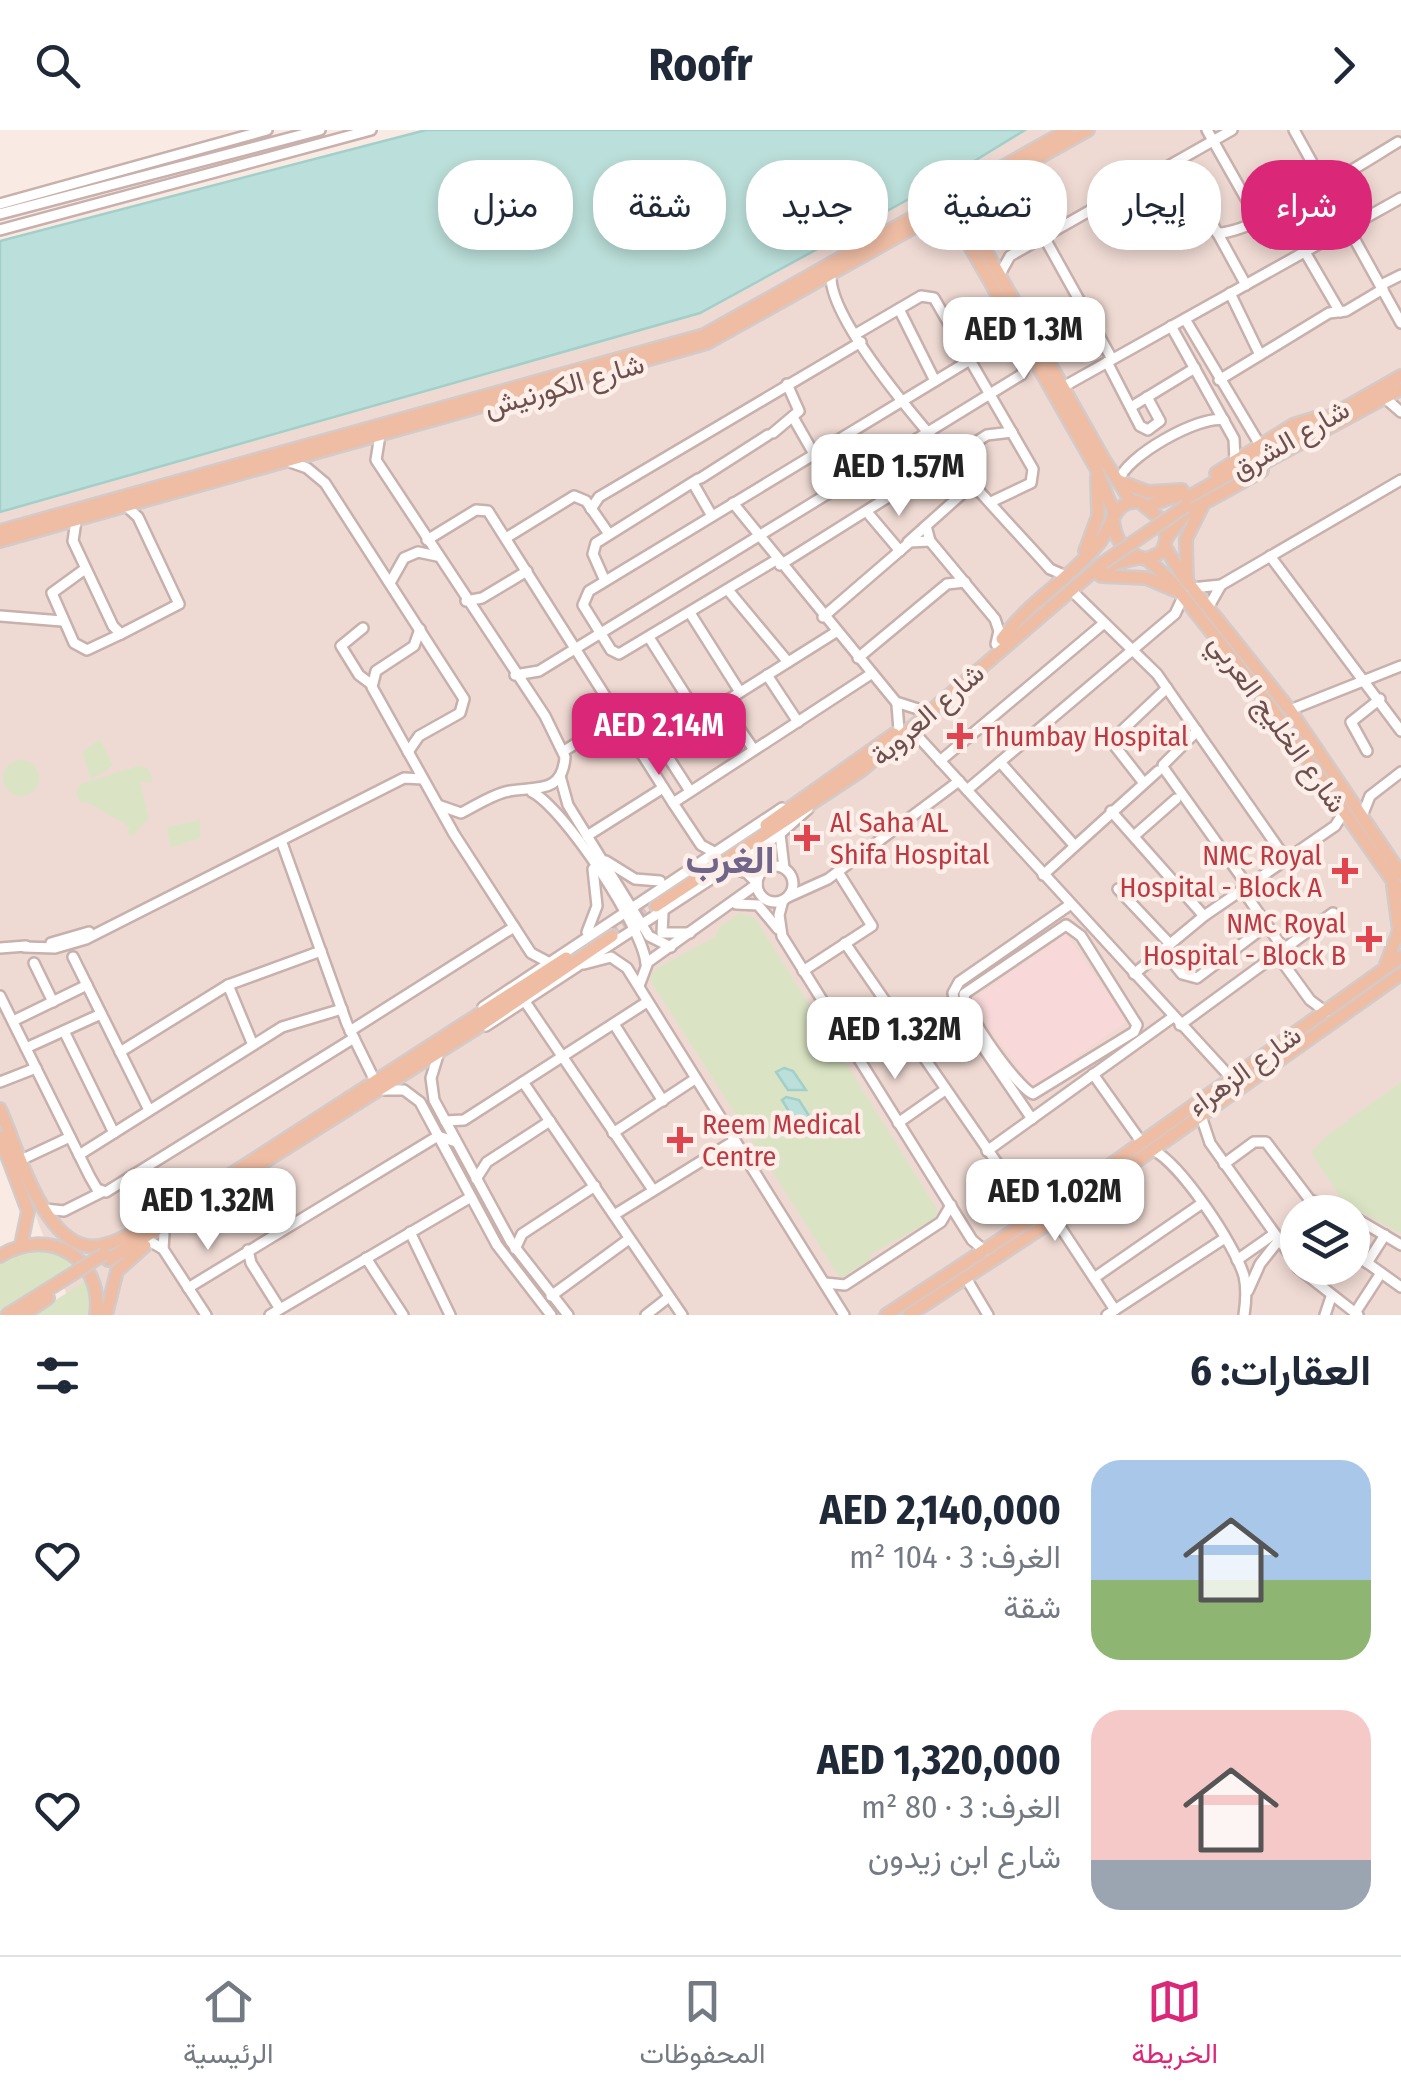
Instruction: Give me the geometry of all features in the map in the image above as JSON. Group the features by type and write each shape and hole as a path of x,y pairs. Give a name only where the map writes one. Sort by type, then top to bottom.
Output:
{"main road":[{"name":"شارع الكورنيش","path":"1020,160 1068,130"},
{"name":"شارع الكورنيش","path":"1035,160 1088,130"},
{"name":"شارع الكورنيش","path":"0,531 704,335 908,226"},
{"name":"شارع الكورنيش","path":"0,541 699,346 908,232"},
{"path":"979,250 1012,318 1062,387 1132,501 1148,506 1169,501 1235,461 1255,440 1294,425 1334,420"},
{"path":"986,250 1035,348 1044,376 1096,468 1114,515 1116,538 1143,559"},
{"name":"شارع الشرق","path":"1183,504 1334,420 1401,376"},
{"name":"شارع الشرق","path":"1334,420 1401,390"},
{"path":"1001,643 1027,636 1116,563 1143,559 1166,542 1180,518 1322,438 1334,420"},
{"path":"1077,564 1098,516 1096,468"},
{"path":"1118,481 1158,492 1196,486"},
{"path":"1096,576 1146,578 1188,590 1186,539 1208,500"},
{"path":"1001,643 1102,539 1114,515 1132,501"},
{"name":"شارع العروبة","path":"905,730 921,710 1100,561 1183,504"},
{"path":"1148,506 1166,542"},
{"name":"شارع الخليج العربي","path":"1166,542 1188,590 1258,692 1344,812 1397,873"},
{"name":"شارع الخليج العربي","path":"1143,559 1208,608 1290,710 1397,873 1401,893"},
{"name":"شارع العروبة","path":"658,906 807,804 905,730 1001,643"},
{"path":"1258,692 1264,690 1290,710"},
{"path":"1393,977 1399,931 1397,873"},
{"path":"7,1315 107,1258 610,934"},
{"name":"شارع الزهراء","path":"930,1294 1035,1218 1200,1116 1393,977 1401,957"},
{"name":"شارع الزهراء","path":"886,1315 966,1278 1055,1220 1232,1079 1326,1012 1393,977"},
{"path":"377,1085 439,1052 474,1024"},
{"path":"0,1109 43,1208 67,1238 107,1258 164,1234 228,1192 238,1175"},
{"path":"0,1138 14,1156 23,1159"},
{"path":"0,1138 28,1211 21,1246"},
{"path":"0,1256 21,1246 52,1244 79,1259 95,1285 96,1315"},
{"path":"106,1315 107,1258"},
{"path":"23,1315 74,1277"},
{"path":"906,1315 930,1294"}],"street":[{"path":"0,204 267,130"},
{"path":"0,230 320,130"},
{"path":"252,154 370,130"},
{"path":"1207,130 1241,190"},
{"path":"1180,160 1232,130"},
{"path":"1294,130 1311,160"},
{"path":"1372,160 1400,145 1392,130"},
{"path":"128,183 142,174 180,164 180,154"},
{"path":"0,214 216,164"},
{"path":"1372,215 1401,198"},
{"path":"1221,232 1241,228"},
{"path":"1224,246 1232,232"},
{"path":"1221,240 1246,285"},
{"path":"1000,274 1010,256 1021,250"},
{"path":"1051,250 1142,428 1158,426 1159,418 1148,397"},
{"path":"1062,387 1309,250"},
{"path":"1361,250 1401,323"},
{"path":"1305,252 1340,312"},
{"path":"990,254 1010,256"},
{"path":"831,274 834,298 903,401 1050,569 1066,576"},
{"path":"1219,380 1329,312 1340,312 1401,275"},
{"path":"814,284 834,298"},
{"path":"1230,294 1260,354"},
{"path":"591,509 600,497 786,384 898,309 930,296 1034,469 1033,479 991,502"},
{"path":"898,309 935,382"},
{"path":"1185,319 1255,440 1246,444 1234,439"},
{"path":"1171,326 1234,439 1235,461"},
{"path":"515,675 539,671 1021,374 1035,348"},
{"path":"970,360 585,593 582,600 599,631 616,654 650,638 867,512 987,434 996,422 998,406"},
{"path":"1131,407 1195,368"},
{"path":"1021,374 1044,376"},
{"path":"605,581 593,548 609,534 794,419 799,406 786,384"},
{"path":"1385,398 1401,412"},
{"path":"794,419 814,454"},
{"path":"1118,481 1122,470 1135,457 1208,419 1224,420"},
{"path":"987,434 1012,432"},
{"path":"380,435 376,460 564,751 560,776 564,796 596,859 597,906 586,934"},
{"path":"288,461 320,478 465,705 460,712 419,736 404,778"},
{"path":"966,476 967,490"},
{"path":"697,480 712,516"},
{"path":"966,790 1178,610 1188,590 1221,585 1401,480"},
{"path":"824,617 967,490 980,490"},
{"path":"506,538 570,496 583,498 609,534"},
{"path":"733,503 756,536 896,702 905,730 940,761 1232,1079"},
{"path":"86,569 53,590 74,644 84,650 179,604 136,513 126,506"},
{"path":"427,540 482,508 506,538 701,846 712,851"},
{"path":"867,512 903,548"},
{"path":"76,520 73,541 121,634"},
{"path":"926,526 930,541 998,624 1001,643"},
{"path":"903,548 920,538 930,541"},
{"path":"390,583 404,558 418,552 438,556"},
{"path":"1270,556 1401,731"},
{"path":"947,584 951,566"},
{"path":"466,601 482,598 526,571"},
{"path":"858,658 947,584 965,582"},
{"path":"1208,608 1221,585"},
{"path":"728,590 788,662"},
{"path":"1076,594 1167,688 1286,859"},
{"path":"690,614 740,692"},
{"path":"0,616 62,620"},
{"path":"940,761 1103,624"},
{"path":"363,628 341,646 359,675 371,684 466,854 532,952 546,961"},
{"path":"371,684 376,671 414,646 420,629"},
{"path":"642,754 836,632"},
{"path":"650,638 700,718"},
{"path":"1290,710 1401,666"},
{"path":"673,803 871,674"},
{"path":"766,675 798,722"},
{"path":"1143,782 1111,741 1167,688"},
{"path":"1366,751 1351,722 1380,699"},
{"path":"896,702 921,710"},
{"path":"722,704 754,750"},
{"path":"1299,722 1304,707"},
{"path":"564,751 617,715"},
{"path":"1043,875 1162,768 1197,731"},
{"path":"659,743 690,791"},
{"path":"1000,762 1074,845"},
{"path":"1162,768 1244,887 1310,1000 1326,1012"},
{"path":"1362,816 1370,796 1401,772"},
{"path":"466,854 456,828 462,813 501,793 547,788 560,776"},
{"path":"0,948 24,947 106,928 282,843 404,778 423,779"},
{"path":"729,867 747,873 768,900 786,898 838,872 958,781"},
{"path":"587,836 663,788"},
{"path":"529,791 559,811 596,859 638,928 654,942 670,947"},
{"path":"1351,798 1370,796"},
{"path":"1134,836 1176,799"},
{"path":"474,1024 530,971 667,880 788,804 807,804"},
{"path":"474,1024 500,1020 638,928 658,906 780,834 807,804"},
{"path":"438,805 462,813"},
{"path":"1112,811 1204,916"},
{"path":"1134,974 1204,916 1335,826 1344,812"},
{"path":"780,834 788,872 786,898 779,915 782,936"},
{"path":"282,843 352,1034 377,1085 411,1094 505,1257 551,1315"},
{"path":"596,859 636,879 667,880"},
{"path":"646,964 734,904 757,884 764,869 788,872 816,886"},
{"path":"804,971 872,926 838,872"},
{"path":"1118,890 1166,946 1182,974 1193,979 1267,925"},
{"path":"734,904 749,902 762,908 972,1240 985,1251"},
{"path":"1032,1119 1016,1086 965,1006 964,994 974,978 1070,904"},
{"path":"658,906 662,933 693,932"},
{"path":"988,1151 1132,1047 1281,954 1334,913"},
{"path":"974,978 1061,926 1074,929 1136,1021 1134,1032 1038,1094 1016,1086"},
{"path":"43,1208 64,1211 114,1190 514,927"},
{"path":"638,928 646,964 639,988"},
{"path":"1081,936 1092,928"},
{"path":"845,943 1035,1218"},
{"path":"120,1052 228,986 321,952"},
{"path":"530,971 532,952"},
{"path":"73,957 149,1110"},
{"path":"584,964 616,958 639,988 730,1128 734,1141 754,1165 844,1315"},
{"path":"34,963 53,1002"},
{"path":"13,1021 87,985"},
{"path":"228,986 253,1045"},
{"path":"0,996 102,1192"},
{"path":"526,1002 653,1190"},
{"path":"445,1121 464,1120 647,1002"},
{"path":"79,1154 298,1019 342,1008"},
{"path":"26,1048 101,1014"},
{"path":"614,1024 662,1100"},
{"path":"64,1031 114,1133"},
{"path":"1123,1037 1132,1047"},
{"path":"439,1052 431,1087 445,1121 514,1248 568,1315"},
{"path":"0,1082 36,1068"},
{"path":"1093,1074 1147,1146 1171,1162 1201,1204 1238,1262 1246,1298"},
{"path":"523,1082 682,1315"},
{"path":"613,1133 662,1100 701,1084"},
{"path":"898,1123 945,1090"},
{"path":"1200,1116 1202,1130 1280,1241"},
{"path":"476,1179 487,1162 550,1121"},
{"path":"23,1159 70,1136"},
{"path":"188,1288 438,1136 456,1142"},
{"path":"614,1215 734,1141"},
{"path":"1224,1164 1254,1142 1266,1142 1306,1195"},
{"path":"468,1163 487,1162"},
{"path":"514,1248 522,1234 595,1186"},
{"path":"248,1250 249,1260 275,1312 471,1196"},
{"path":"1094,1278 1201,1204"},
{"path":"822,1282 833,1287 844,1285 933,1228 950,1206"},
{"path":"1055,1220 1094,1278 1111,1312 1224,1238"},
{"path":"1370,1226 1401,1244"},
{"path":"410,1232 450,1315"},
{"path":"505,1233 522,1234"},
{"path":"164,1234 164,1249"},
{"path":"1370,1258 1385,1235"},
{"path":"1244,1315 1246,1298 1277,1237"},
{"path":"1238,1262 1277,1237"},
{"path":"551,1296 630,1238"},
{"path":"151,1242 164,1249 206,1315"},
{"path":"366,1258 402,1315"},
{"path":"1238,1262 1280,1262"},
{"path":"1370,1265 1401,1287"},
{"path":"1318,1285 1356,1314 1381,1273"},
{"path":"966,1278 988,1315"},
{"path":"930,1294 933,1315"},
{"path":"646,1315 669,1297"},
{"path":"1324,1315 1331,1297"},
{"path":"535,1315 540,1302"}],"shaded area":[{"path":"1025,130 1401,130 1401,1315 75,1315 0,1127 0,512 333,417 764,250 888,250 888,202 908,194 908,250 1067,250 1067,160 976,160"},
{"path":"1066,934 1127,1021 1033,1088 970,1001"}],"green space":[{"path":"100,739 113,766 91,779 82,752"},
{"path":"21,760 34,765 39,778 34,791 21,796 8,791 3,778 8,765"},
{"path":"138,766 148,768 153,782 140,782 149,818 132,836 127,833 130,827 85,801 82,805 76,793 80,784"},
{"path":"200,820 200,838 171,848 167,827"},
{"path":"740,913 755,918 937,1209 936,1218 871,1254 869,1261 840,1278 650,980 654,970 716,936 719,927"},
{"path":"1401,1082 1401,1234 1370,1217 1370,1195 1339,1195 1311,1153 1326,1136"},
{"path":"34,1248 55,1250 78,1264 0,1310 0,1264"},
{"path":"88,1279 90,1315 33,1315"}],"water":[{"path":"426,130 1025,130 976,160 908,160 908,199 888,210 888,160 746,160 746,250 815,250 700,313 0,512 0,241"},
{"path":"784,1068 793,1071 806,1090 788,1090 776,1072"},
{"path":"782,1100 799,1100 811,1119 794,1120"}],"tunnel":[{"path":"607,932 654,901"}],"place":[{"name":"Thumbay Hospital","path":"960,736"},
{"name":"Al Saha AL Shifa Hospital","path":"807,838"},
{"name":"NMC Royal Hospital - Block A","path":"1345,871"},
{"name":"NMC Royal Hospital - Block B","path":"1369,939"},
{"name":"Reem Medical Centre","path":"680,1140"}],"district":[{"name":"الغرب","path":"730,860"}]}
